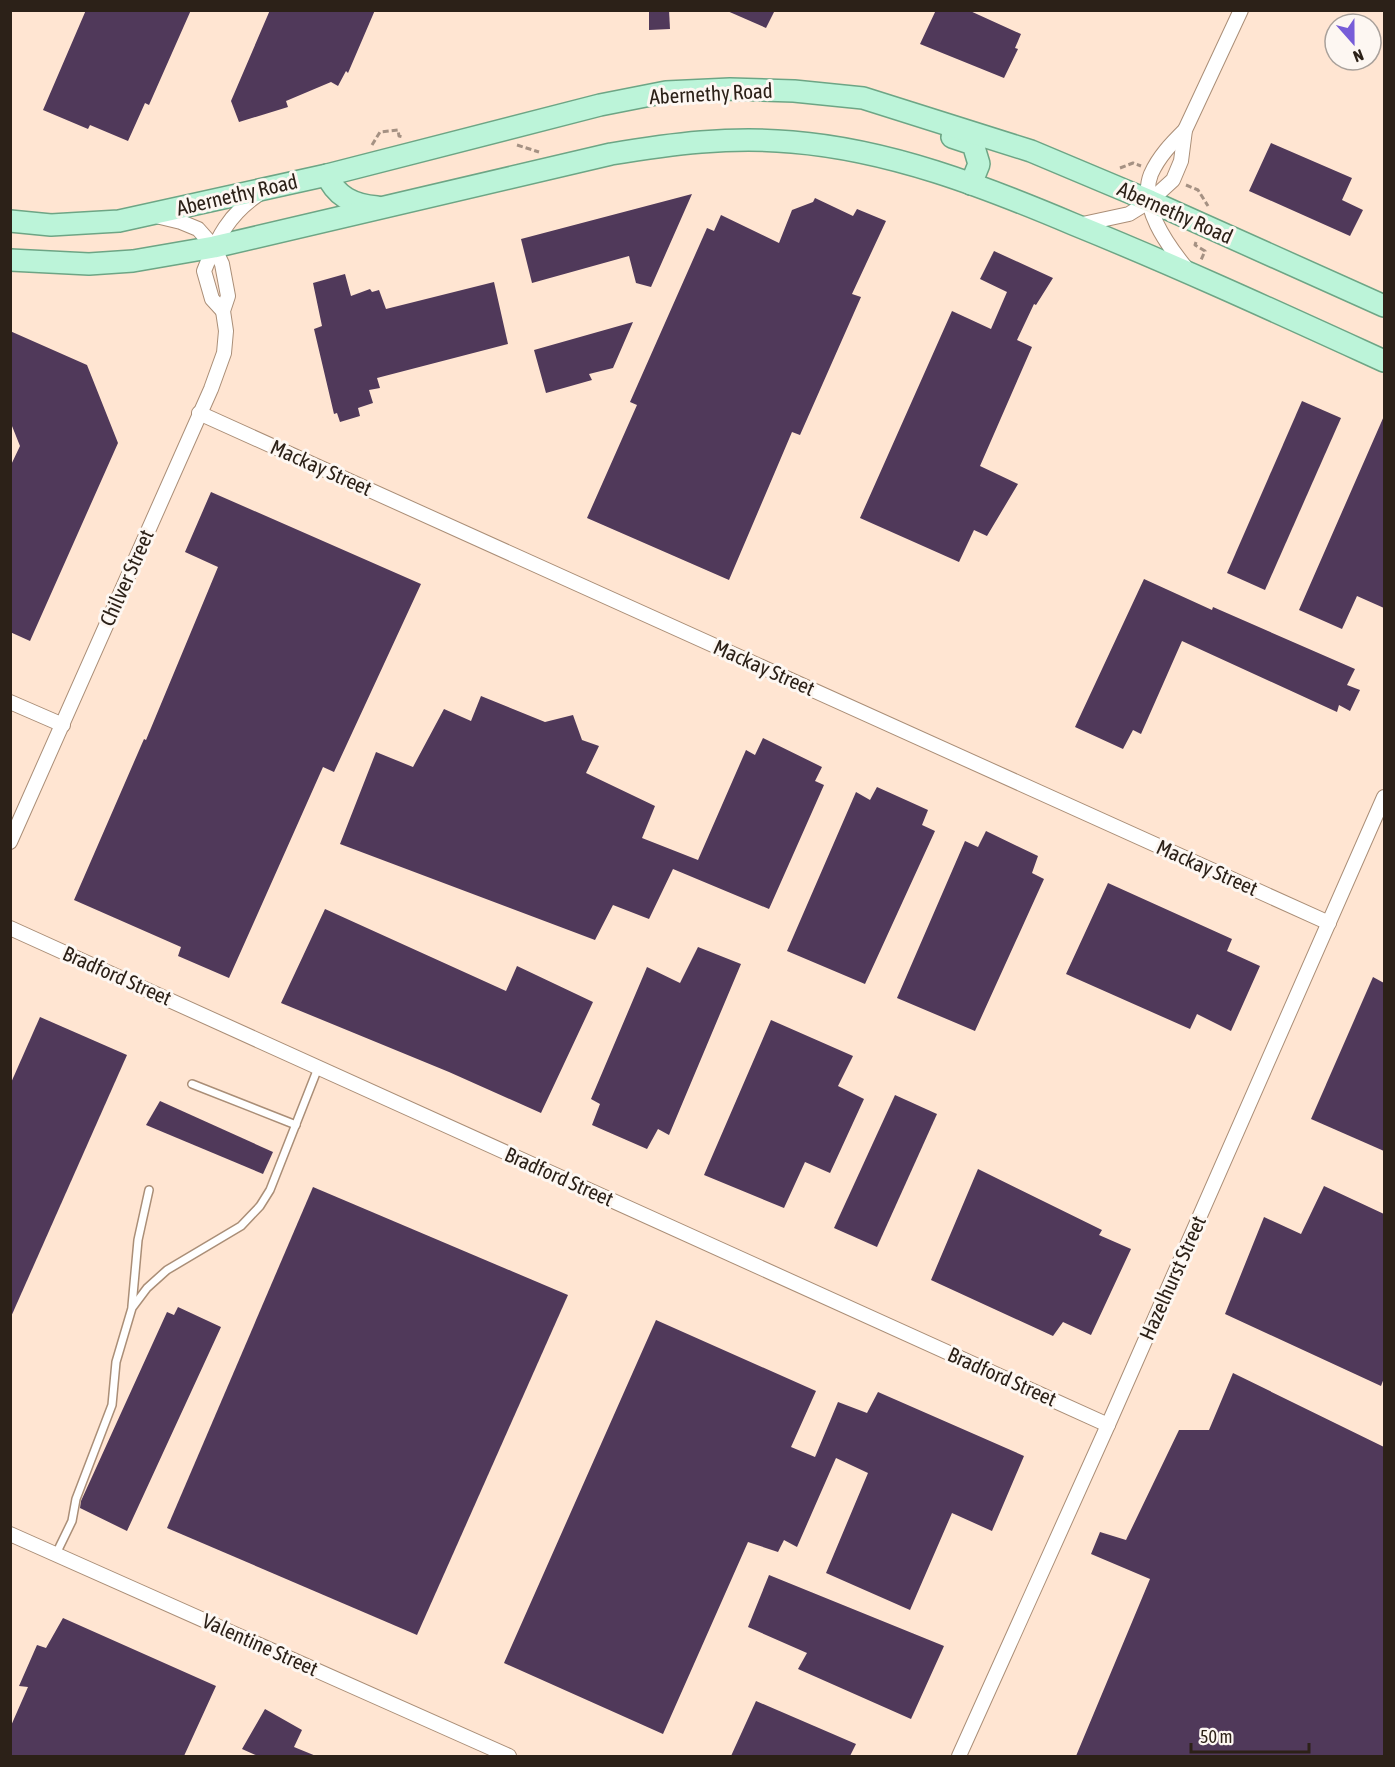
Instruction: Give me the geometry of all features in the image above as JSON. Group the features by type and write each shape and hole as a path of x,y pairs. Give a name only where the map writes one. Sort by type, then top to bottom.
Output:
{"main road":[{"name":"Abernethy Road","path":"10,221 51,225 90,223 151,215 327,175 600,105 666,92 730,89 794,91 863,98 1031,152 1150,201 1384,306"},
{"path":"928,119 948,135 973,144 979,164 971,184"},
{"name":"Abernethy Road","path":"10,260 88,264 133,261 214,247 547,167 676,144 734,140 791,141 852,149 914,164 971,184 1192,272 1384,361"},
{"path":"327,175 332,188 343,197 361,206 383,208"}],"street":[{"path":"1078,225 1129,214 1150,201 1173,180 1180,160 1185,130 1241,10"},
{"path":"1185,130 1162,154 1150,176 1150,201 1157,227 1192,272"},
{"name":"Chilver Street","path":"10,842 15,822 63,725 218,372 224,353 226,331 223,311 212,299 204,271 225,225 236,211 267,188"},
{"path":"151,215 181,222 198,229 214,247"},
{"name":"Mackay Street","path":"199,413 1329,923"},
{"path":"10,702 63,725"},
{"name":"Hazelhurst Street","path":"959,1756 1108,1425 1384,798"},
{"name":"Bradford Street","path":"10,928 1108,1425"},
{"name":"Valentine Street","path":"10,1534 509,1756"}],"lane":[{"path":"132,1308 147,1288 167,1270 240,1226 260,1206 270,1190 318,1068"},
{"path":"192,1084 296,1125"},
{"path":"56,1554 72,1521 74,1509 112,1405 116,1362 132,1308 138,1240 149,1190"}],"path":[{"path":"506,128 511,143 544,153 547,167"},
{"path":"364,147 376,141 380,132 398,129 399,136 406,137"},
{"path":"1116,169 1133,163"},
{"path":"1192,272 1205,251 1195,245 1203,225"}],"building":[{"path":"86,10 191,10 149,105 145,103 128,141 90,125 88,129 43,110"},
{"path":"270,10 375,10 348,73 346,71 338,86 331,82 286,101 288,107 239,122 231,101"},
{"path":"649,10 669,10 670,29 649,30"},
{"path":"725,10 775,10 766,28"},
{"path":"936,10 968,10 1021,34 1015,48 1018,49 1004,78 920,44"},
{"path":"1271,143 1352,178 1342,200 1363,210 1350,236 1249,191"},
{"path":"692,194 651,287 636,283 629,256 532,283 521,239"},
{"path":"815,198 853,216 857,209 886,221 852,294 861,297 800,435 792,432 729,580 587,518 637,405 630,402 707,228 714,231 721,215 779,243 792,210 813,202"},
{"path":"994,251 1053,278 1036,305 1034,304 1017,340 1032,347 980,466 1018,484 987,536 974,530 959,562 860,518 952,311 991,329 1007,292 980,279"},
{"path":"345,274 351,296 370,289 372,292 379,290 386,309 494,282 508,344 377,378 380,388 369,390 373,403 358,408 360,416 340,422 337,413 334,414 314,329 322,326 313,283"},
{"path":"633,322 613,368 589,374 592,380 546,393 534,350"},
{"path":"10,331 87,365 118,443 30,641 10,632 10,467 20,446 10,421"},
{"path":"1302,401 1341,418 1265,590 1227,573"},
{"path":"1384,416 1384,608 1357,596 1342,629 1299,610"},
{"path":"211,492 421,584 334,772 323,767 229,978 178,956 181,947 74,900 144,739 146,740 218,567 185,552"},
{"path":"1144,579 1212,610 1213,607 1355,669 1347,685 1360,690 1350,711 1339,705 1337,712 1182,641 1141,734 1133,730 1123,749 1075,727"},
{"path":"481,696 545,722 573,715 582,740 599,746 586,773 655,806 642,838 698,860 746,750 755,755 763,738 822,767 815,781 824,785 769,909 673,869 649,919 613,905 595,940 340,844 376,752 413,767 444,709 471,721"},
{"path":"877,787 928,810 922,825 935,831 865,984 787,951 856,792 870,800"},
{"path":"986,831 1038,856 1032,873 1044,879 975,1031 897,998 965,841 978,847"},
{"path":"1108,883 1232,939 1227,951 1260,966 1231,1031 1197,1014 1190,1029 1066,974"},
{"path":"325,909 506,991 517,966 593,1002 541,1113 449,1072 281,1003"},
{"path":"698,947 741,964 669,1135 658,1129 647,1149 592,1125 600,1104 591,1099 647,967 680,983"},
{"path":"1373,977 1384,983 1384,1151 1311,1119"},
{"path":"40,1017 127,1055 10,1319 10,1085"},
{"path":"771,1020 853,1056 838,1086 864,1099 830,1173 805,1162 784,1208 704,1175"},
{"path":"895,1095 937,1114 877,1247 834,1228"},
{"path":"160,1101 273,1152 263,1174 146,1125"},
{"path":"978,1169 1102,1230 1099,1235 1131,1249 1091,1335 1063,1322 1053,1336 931,1280"},
{"path":"1324,1186 1384,1214 1384,1378 1381,1386 1225,1314 1264,1217 1301,1234"},
{"path":"313,1187 568,1295 417,1635 167,1528"},
{"path":"178,1307 221,1327 127,1531 80,1508 81,1501 167,1312 174,1315"},
{"path":"656,1320 816,1391 791,1447 815,1457 838,1402 867,1413 878,1392 1024,1456 992,1531 952,1513 910,1610 826,1573 868,1473 836,1458 797,1547 784,1540 778,1552 748,1542 663,1734 504,1663"},
{"path":"1233,1373 1384,1447 1384,1756 1076,1756 1150,1579 1091,1554 1100,1532 1126,1540 1179,1430 1209,1430"},
{"path":"769,1575 944,1646 911,1719 798,1669 807,1653 748,1627"},
{"path":"63,1618 216,1686 184,1756 10,1756 10,1728 28,1687 19,1686 37,1645 46,1648"},
{"path":"756,1701 856,1744 850,1756 731,1756"},
{"path":"265,1709 302,1730 294,1747 316,1756 258,1756 242,1749"}]}
